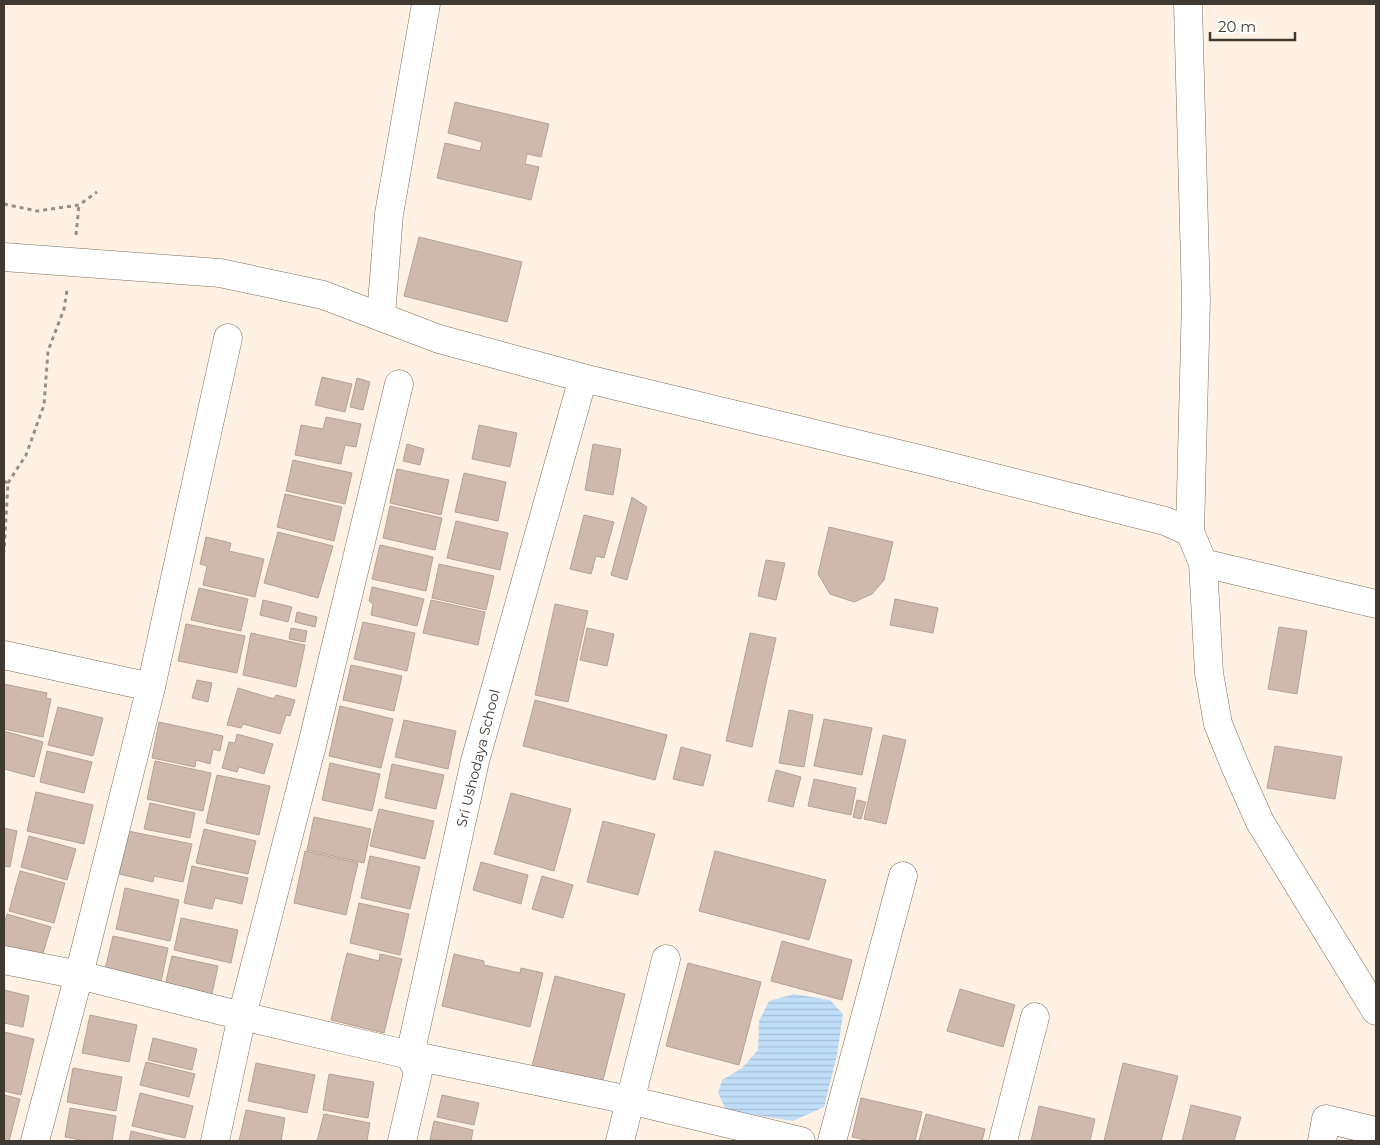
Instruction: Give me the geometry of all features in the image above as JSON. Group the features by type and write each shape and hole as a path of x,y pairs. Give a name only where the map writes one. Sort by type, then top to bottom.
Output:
{"street":[{"path":"381,316 389,214 426,4"},
{"path":"1188,4 1196,300 1190,532 1203,563 1209,673 1218,724 1260,822 1376,1011"},
{"path":"4,257 220,273 323,295 439,339 582,378 928,461 1146,516 1165,521 1190,532"},
{"path":"34,1141 79,975 151,687 228,338"},
{"name":"Sri Ushodaya School","path":"402,1141 418,1072 410,1055 475,761 582,378"},
{"path":"215,1141 242,1016 312,745 399,384"},
{"path":"1203,563 1376,604"},
{"path":"4,656 151,687"},
{"path":"832,1141 903,876"},
{"path":"620,1141 666,959"},
{"path":"4,960 79,975 242,1016 410,1055 629,1100 801,1141"},
{"path":"1003,1141 1035,1017"},
{"path":"1322,1141 1326,1120 1376,1131"}],"path":[{"path":"4,204 37,211 79,205 97,192"},
{"path":"4,552 6,482 26,455 44,405 48,351 64,309 72,262"}],"water":[{"path":"794,994 830,1000 843,1014 837,1055 824,1107 793,1121 726,1110 718,1093 722,1080 742,1068 758,1050 759,1021 769,1001"}],"building":[{"path":"455,102 549,124 541,157 527,154 525,164 539,167 531,200 437,178 445,143 480,151 482,142 448,133"},
{"path":"419,237 522,262 507,322 404,296"},
{"path":"322,377 352,384 345,412 315,405"},
{"path":"357,378 370,382 363,410 350,407"},
{"path":"326,417 361,424 356,447 345,445 341,464 295,455 301,425 323,429"},
{"path":"479,425 517,433 510,467 472,459"},
{"path":"407,444 424,449 420,465 403,461"},
{"path":"593,444 621,449 613,495 585,490"},
{"path":"293,460 352,473 345,504 286,491"},
{"path":"397,469 449,480 441,515 390,503"},
{"path":"464,473 506,482 498,521 455,512"},
{"path":"285,494 342,507 334,541 277,527"},
{"path":"632,497 647,507 627,580 611,575"},
{"path":"390,506 442,518 435,550 383,538"},
{"path":"584,515 614,522 604,558 596,556 591,574 570,569"},
{"path":"456,521 508,533 500,570 447,558"},
{"path":"829,527 893,542 884,580 872,594 854,602 830,594 818,574"},
{"path":"278,532 333,546 318,598 264,583"},
{"path":"206,537 231,543 229,551 264,559 255,597 203,585 207,566 200,564"},
{"path":"380,545 433,557 426,591 372,579"},
{"path":"766,560 785,563 776,600 758,596"},
{"path":"439,564 494,576 486,610 432,598"},
{"path":"372,587 424,599 417,626 371,615 373,604 369,601"},
{"path":"199,588 248,599 241,631 191,620"},
{"path":"895,599 938,608 933,633 890,625"},
{"path":"263,600 292,607 288,622 260,615"},
{"path":"431,600 485,612 478,645 423,633"},
{"path":"555,604 588,611 568,702 535,695"},
{"path":"297,612 317,617 315,627 295,622"},
{"path":"363,622 415,633 407,671 354,659"},
{"path":"186,624 245,636 237,673 178,661"},
{"path":"1279,627 1307,631 1297,694 1268,689"},
{"path":"291,628 307,631 305,642 289,639"},
{"path":"587,628 614,634 607,666 580,660"},
{"path":"251,633 305,645 296,687 243,675"},
{"path":"750,633 776,638 752,747 726,741"},
{"path":"351,665 402,676 394,711 343,700"},
{"path":"197,680 212,683 208,702 192,698"},
{"path":"4,684 47,693 46,698 51,699 43,737 4,729"},
{"path":"238,688 274,699 276,695 295,700 290,716 286,715 280,734 243,724 241,728 227,725"},
{"path":"535,700 667,735 655,780 523,746"},
{"path":"340,706 393,719 381,768 329,756"},
{"path":"58,707 103,718 93,756 48,745"},
{"path":"789,710 813,715 804,767 779,763"},
{"path":"824,719 872,728 862,775 814,766"},
{"path":"404,720 456,731 448,769 395,757"},
{"path":"159,722 223,736 220,751 213,749 210,764 196,760 195,767 152,758"},
{"path":"4,731 43,742 34,777 4,769"},
{"path":"237,734 273,744 264,774 239,767 237,772 222,768 229,742 235,743"},
{"path":"883,735 906,740 886,824 864,819"},
{"path":"1275,746 1342,757 1335,799 1267,788"},
{"path":"681,747 711,755 703,786 673,779"},
{"path":"47,751 92,762 84,793 40,782"},
{"path":"155,761 211,773 203,811 147,799"},
{"path":"330,763 380,774 372,811 322,800"},
{"path":"392,764 444,775 436,809 385,798"},
{"path":"776,770 801,777 793,807 768,801"},
{"path":"217,775 270,786 259,835 206,823"},
{"path":"814,779 856,788 851,815 808,806"},
{"path":"36,792 93,805 84,844 27,831"},
{"path":"511,793 571,809 554,871 494,854"},
{"path":"857,800 866,802 861,819 853,817"},
{"path":"150,803 195,813 190,838 144,829"},
{"path":"379,809 434,821 425,859 370,846"},
{"path":"314,817 371,829 364,863 307,850"},
{"path":"603,821 655,834 638,895 587,882"},
{"path":"4,828 17,831 10,867 4,866"},
{"path":"204,829 256,841 248,874 196,863"},
{"path":"128,831 192,844 183,882 154,876 153,882 119,874"},
{"path":"29,836 76,849 67,880 21,867"},
{"path":"305,851 358,863 346,915 294,903"},
{"path":"715,851 826,880 809,940 699,911"},
{"path":"370,856 420,867 410,909 361,898"},
{"path":"481,862 528,875 521,904 473,890"},
{"path":"192,866 248,878 242,904 215,898 212,909 184,903"},
{"path":"20,871 65,883 54,923 9,911"},
{"path":"542,876 573,885 563,918 532,909"},
{"path":"125,888 179,900 170,941 116,929"},
{"path":"359,903 409,914 400,955 350,943"},
{"path":"7,914 51,927 40,963 4,953 4,925"},
{"path":"181,918 238,930 231,963 174,950"},
{"path":"113,936 168,948 160,987 104,974"},
{"path":"782,941 852,960 842,1000 771,981"},
{"path":"347,953 379,961 380,954 402,959 384,1033 331,1020"},
{"path":"454,954 484,961 484,965 520,973 521,968 543,973 530,1027 442,1006"},
{"path":"172,956 218,966 211,999 164,989"},
{"path":"688,963 761,982 739,1065 666,1046"},
{"path":"555,976 625,994 602,1084 532,1066"},
{"path":"960,989 1015,1005 1003,1047 947,1031"},
{"path":"4,990 29,996 23,1027 4,1023"},
{"path":"90,1015 137,1025 129,1062 82,1053"},
{"path":"4,1032 34,1039 21,1095 4,1091"},
{"path":"153,1038 197,1049 192,1070 148,1060"},
{"path":"146,1062 195,1074 189,1097 140,1085"},
{"path":"256,1063 315,1075 307,1113 248,1101"},
{"path":"1123,1063 1178,1076 1161,1141 1104,1141"},
{"path":"73,1068 122,1077 116,1111 67,1102"},
{"path":"329,1074 374,1082 368,1118 323,1110"},
{"path":"140,1093 193,1106 185,1138 132,1126"},
{"path":"4,1095 20,1099 9,1141 4,1141"},
{"path":"442,1095 479,1103 474,1125 437,1117"},
{"path":"861,1098 922,1112 915,1141 870,1141 852,1137"},
{"path":"1191,1105 1241,1117 1234,1141 1182,1141"},
{"path":"1039,1106 1095,1119 1090,1141 1031,1141"},
{"path":"70,1108 116,1116 112,1141 86,1141 65,1137"},
{"path":"246,1110 285,1118 281,1141 239,1141"},
{"path":"324,1114 370,1123 367,1141 317,1141"},
{"path":"926,1114 985,1129 982,1141 919,1141"},
{"path":"434,1121 473,1130 471,1141 430,1140"},
{"path":"131,1131 172,1141 129,1141"}]}
